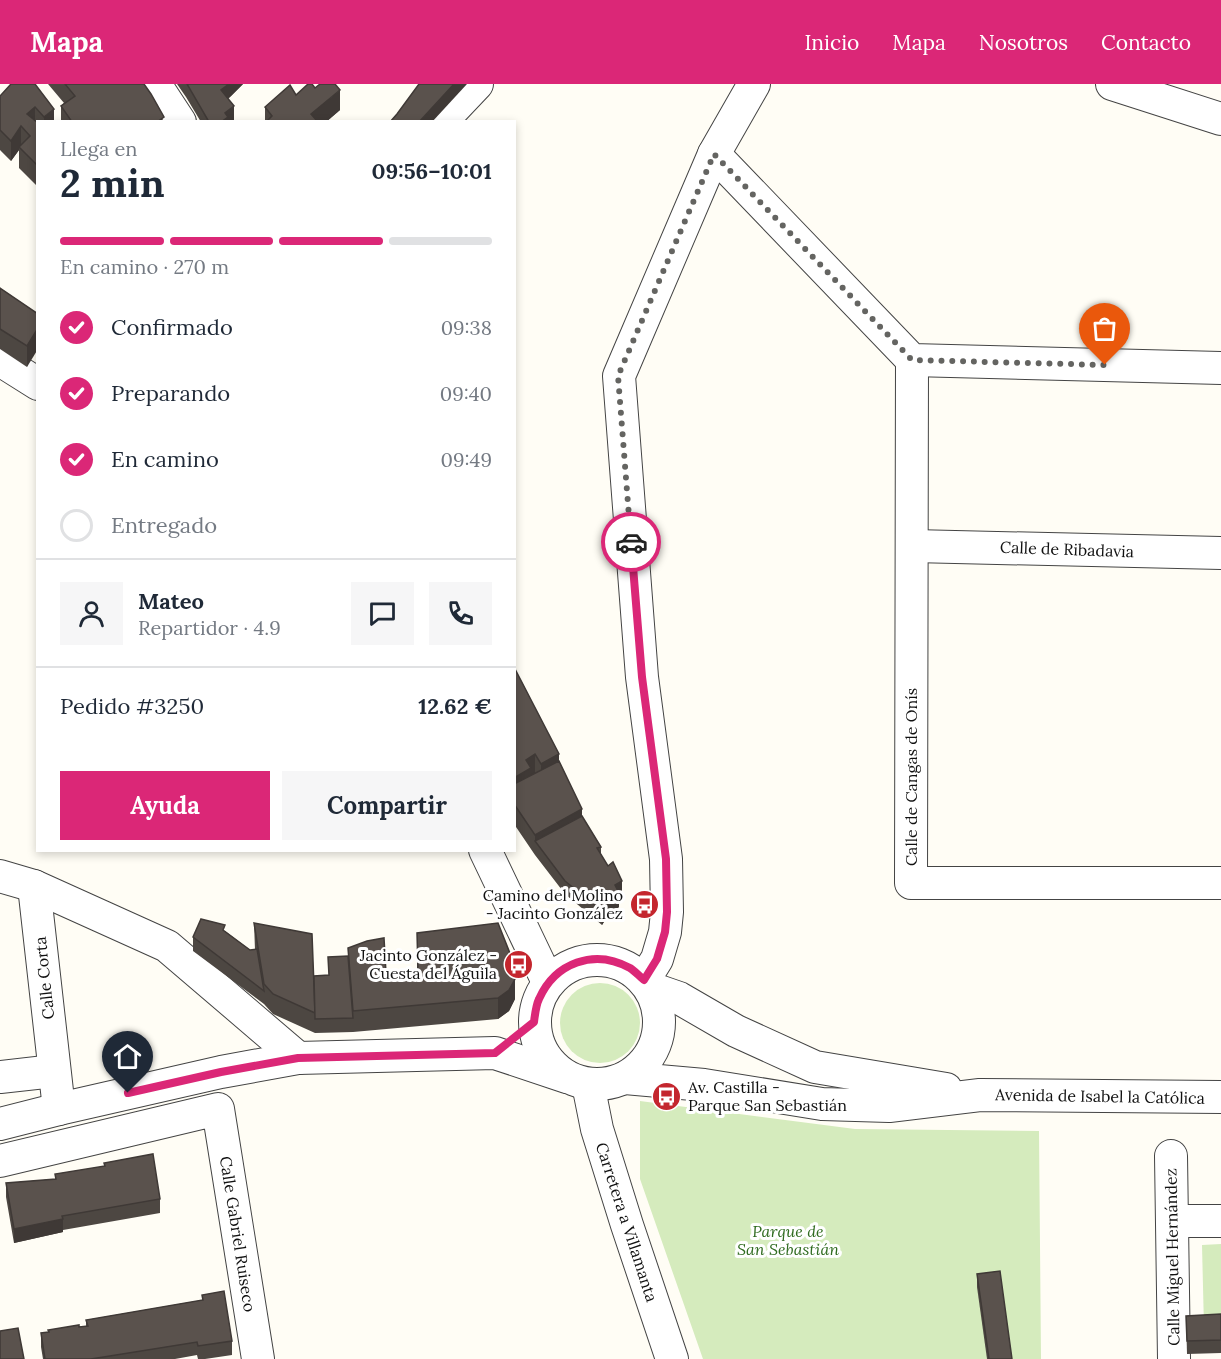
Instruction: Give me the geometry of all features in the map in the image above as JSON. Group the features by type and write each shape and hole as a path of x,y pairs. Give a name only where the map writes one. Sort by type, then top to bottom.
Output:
{"street":[{"path":"155,84 179,120"},
{"path":"443,120 477,84"},
{"path":"647,984 665,932 666,859 642,677 618,376 714,154 754,84"},
{"path":"1112,84 1221,119"},
{"path":"714,154 912,360 1221,368"},
{"path":"0,360 36,383"},
{"name":"Calle de Cangas de Onís","path":"912,360 911,884 1221,883"},
{"name":"Calle de Ribadavia","path":"913,546 1221,554"},
{"path":"486,852 548,982"},
{"path":"0,876 34,886 167,946 298,1058"},
{"name":"Calle Corta","path":"34,886 59,1109"},
{"path":"0,1124 221,1072 298,1058 495,1053 578,1081 607,1084 625,1078 642,1066 654,1048 660,1028 658,1007 647,984 631,969 616,962 598,959 582,960 566,966 548,982 538,1000 534,1022 538,1044 550,1063 578,1081"},
{"name":"Avenida de Isabel la Católica","path":"647,984 679,998 736,1031 815,1067 980,1095"},
{"path":"495,1053 534,1022"},
{"path":"0,1077 54,1071"},
{"name":"Avenida de Isabel la Católica","path":"625,1078 704,1085 822,1104 889,1106 980,1095 1221,1097"},
{"name":"Carretera a Villamanta","path":"578,1081 597,1129 672,1359"},
{"name":"Calle Gabriel Ruiseco","path":"0,1161 218,1109 258,1359"},
{"name":"Calle Miguel Hernández","path":"1171,1156 1174,1359"},
{"path":"1173,1221 1221,1221"}],"green space":[{"path":"592,983 608,983 629,994 640,1015 640,1031 629,1052 608,1063 592,1063 578,1057 566,1045 560,1031 560,1015 566,1001 578,989"},
{"name":"Parque de San Sebastián","path":"640,1101 855,1129 1039,1131 1041,1359 703,1359 640,1179"},
{"path":"1221,1244 1221,1327 1204,1328 1202,1245"}],"building":[{"path":"11,84 35,84 54,109 44,117 35,107 27,114 36,121 36,164 19,147 30,136 21,126 11,141 0,130 0,96"},
{"path":"65,84 144,84 164,117 160,120 71,120 61,106 75,96"},
{"path":"187,84 229,84 221,90 234,106 225,113 228,117 224,120 208,120"},
{"path":"308,84 312,84 315,88 320,84 335,84 340,90 311,114 316,120 268,120 272,116 265,107 290,85 296,95"},
{"path":"419,84 454,84 421,120 392,120"},
{"path":"0,288 36,313 36,331 27,346 0,329"},
{"path":"516,671 559,754 541,764 535,754 526,760 531,768 516,777"},
{"path":"559,761 582,809 535,835 516,807 516,783"},
{"path":"582,816 601,847 597,848 608,866 613,862 622,881 615,885 619,893 609,900 602,911 565,881 535,841"},
{"path":"201,919 225,925 223,930 250,950 257,949 264,991 193,937"},
{"path":"254,923 312,934 315,1013 273,994 264,984"},
{"path":"498,923 515,966 515,979 509,990 498,998 353,1011 348,948 384,938 386,973 418,971 417,933"},
{"path":"348,956 353,1018 315,1019 314,976 329,975 328,957"},
{"path":"153,1154 160,1199 62,1216 63,1219 14,1229 6,1183 56,1179 55,1174 105,1166 104,1163"},
{"path":"1000,1271 1012,1359 989,1359 977,1274"},
{"path":"224,1291 232,1341 198,1346 197,1342 91,1359 45,1359 41,1333 49,1332 48,1330 79,1325 79,1327 88,1326 86,1320 203,1300 202,1295"},
{"path":"1221,1314 1221,1340 1187,1341 1186,1316"},
{"path":"18,1328 24,1359 0,1359 0,1331"}],"way so far":[{"path":"631,542 618,376 714,154 912,360 1105,365"}],"place":[{"name":"Camino del Molino - Jacinto González","path":"644,904"},
{"name":"Jacinto González - Cuesta del Águila","path":"518,964"},
{"name":"Av. Castilla - Parque San Sebastián","path":"667,1096"}],"route":[{"path":"128,1093 221,1072 298,1058 495,1053 534,1022 538,1000 548,982 566,966 582,960 598,959 616,962 631,969 644,980 657,959 665,932 666,859 642,677 631,542"}]}
